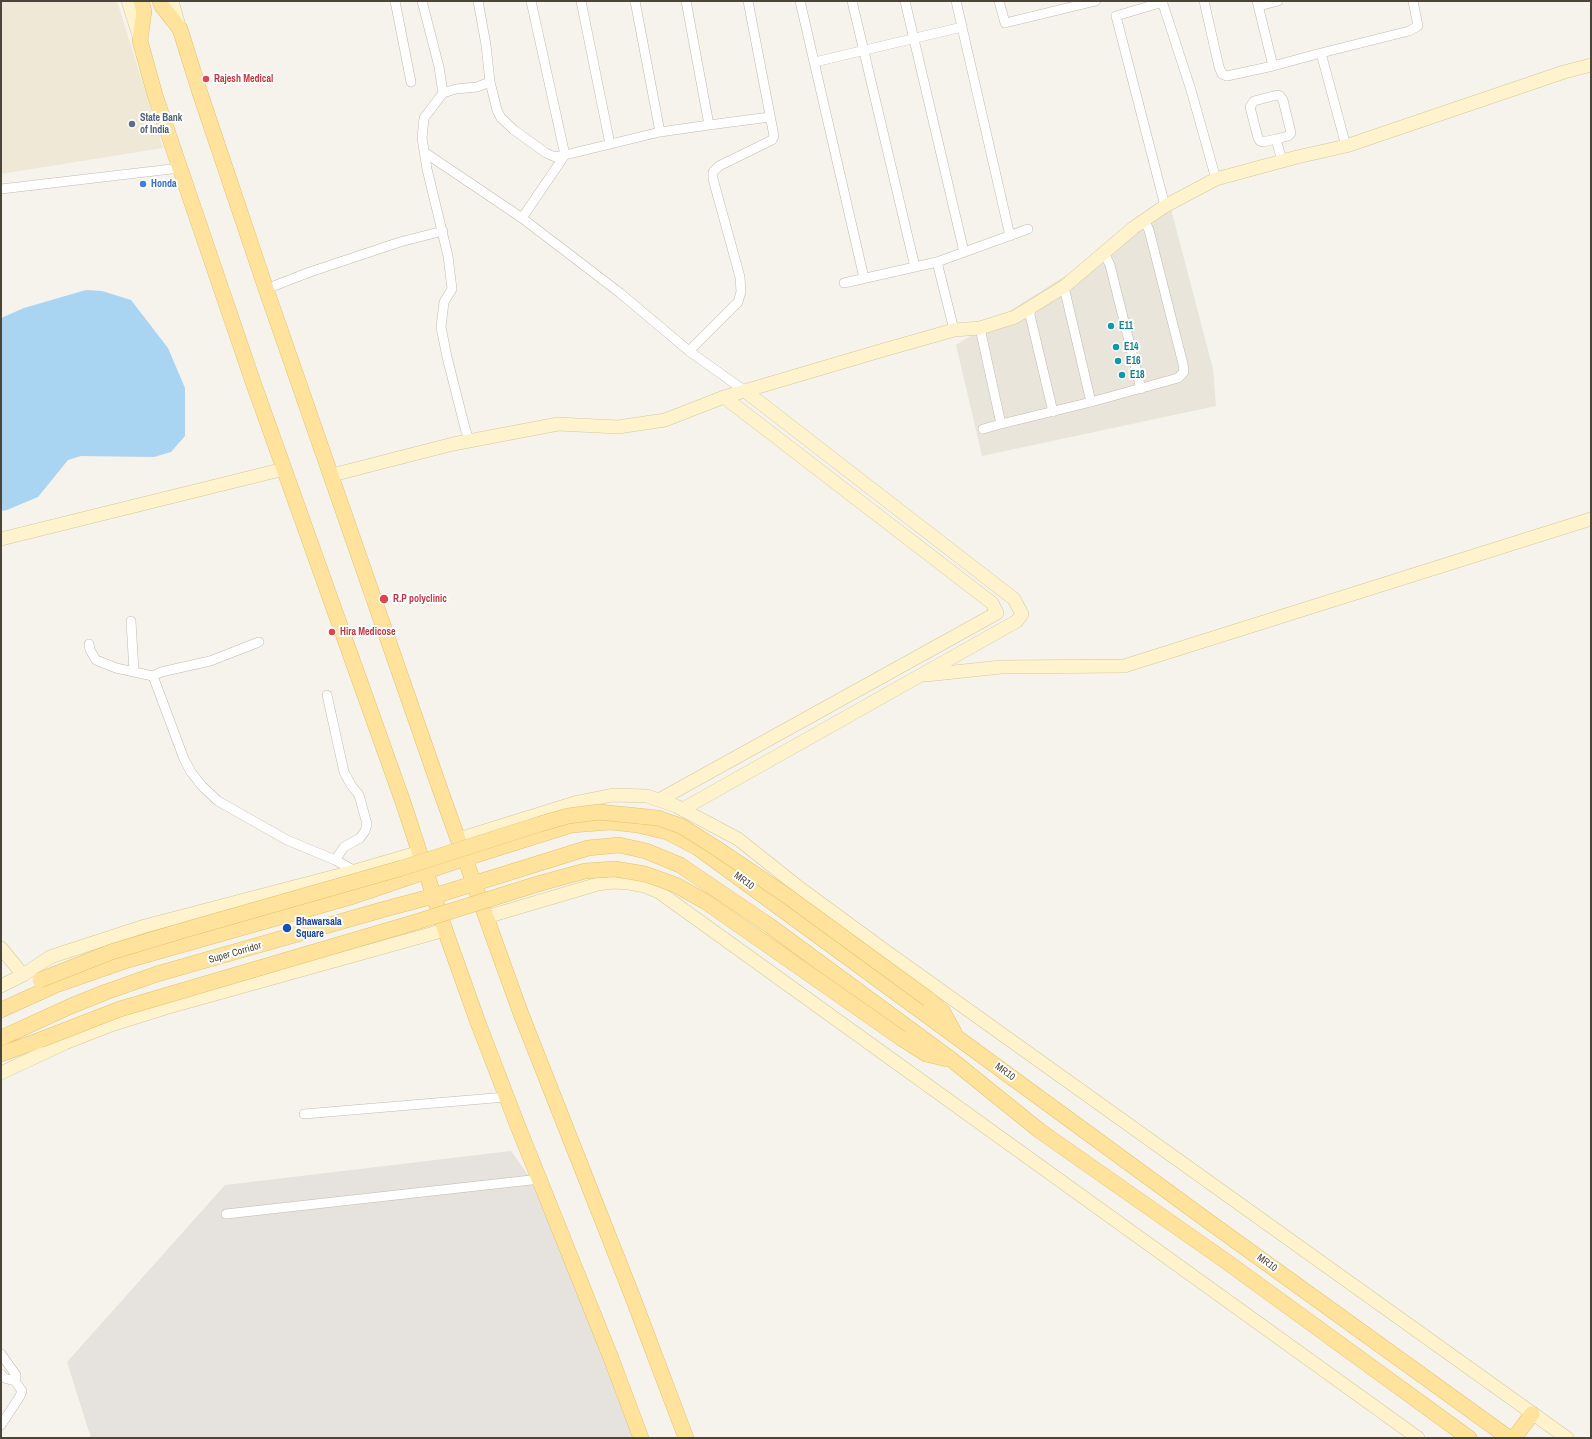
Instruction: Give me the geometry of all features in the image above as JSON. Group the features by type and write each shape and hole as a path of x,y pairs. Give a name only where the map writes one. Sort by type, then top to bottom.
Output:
{"main road":[{"path":"164,3 180,29 266,289 486,918 521,1014 633,1298 686,1438"},
{"path":"143,6 140,41 155,95 284,469 420,852 445,930 477,1020 506,1097 611,1358 641,1438"},
{"path":"1,1003 40,980 76,964 111,952 402,868 547,822 568,816 599,812 658,818 681,826 786,896 928,999 943,1012 955,1035"},
{"name":"MR10","path":"466,858 571,825 612,822 638,825 666,832 698,848 1214,1225 1509,1438"},
{"path":"475,884 588,848 619,845 646,851 680,865 770,926 952,1060 1040,1131 1227,1262 1469,1438"},
{"path":"1,1010 56,985 121,962 354,896 466,858"},
{"path":"1,1054 120,1009 416,922 541,883 585,871 615,869 645,874 676,885 706,902 901,1038 926,1054 952,1060"},
{"name":"Super Corridor","path":"1,1038 71,1006 158,974 475,884"},
{"path":"1514,1438 1532,1414"}],"street":[{"path":"128,1 140,41"},
{"path":"395,1 411,82"},
{"path":"422,1 439,67 443,93"},
{"path":"478,1 486,45 490,82 497,110 501,118 514,130 546,154 555,157 660,132 770,117"},
{"path":"522,218 565,155 531,1"},
{"path":"582,1 610,144"},
{"path":"635,1 660,132"},
{"path":"686,1 708,125"},
{"path":"689,351 738,302 741,292 740,277 713,179 713,172 719,166 772,140 774,136 748,1"},
{"path":"800,1 864,278"},
{"path":"852,1 915,267"},
{"path":"905,1 964,252"},
{"path":"956,1 1010,236"},
{"path":"999,1 1005,23 1096,1"},
{"path":"1204,1 1219,68 1222,74 1228,76 1409,31 1418,26 1413,1"},
{"path":"1273,66 1258,3 1278,1"},
{"path":"1165,206 1116,16 1163,2 1191,90 1216,179"},
{"path":"814,62 962,27"},
{"path":"1321,53 1346,146"},
{"path":"332,475 470,440 558,424 618,427 665,420 724,397 954,330 980,328 1015,317 1064,286 1144,220 1165,206 1216,179 1282,161 1346,146 1564,72 1591,65"},
{"path":"470,440 465,428 441,327 444,302 452,289 448,256 443,231 434,200 422,138 424,118 443,93 490,82"},
{"path":"1276,95 1280,96 1283,100 1292,133 1276,140 1260,141 1250,107 1254,101 1276,95"},
{"path":"1276,140 1282,161"},
{"path":"424,152 522,218 620,294 689,351 745,391 1014,599 1022,614 1017,621 683,809"},
{"path":"1,189 180,168"},
{"path":"983,429 1141,389 1178,378 1184,372 1149,230 1144,220"},
{"path":"844,283 937,262 1028,229"},
{"path":"266,289 310,272 400,242 443,231"},
{"path":"1104,253 1110,264 1141,389"},
{"path":"937,262 954,330"},
{"path":"1064,286 1091,402"},
{"path":"1031,307 1030,315 1053,412"},
{"path":"980,328 1001,424"},
{"path":"659,800 997,613 992,603 724,397"},
{"path":"1,539 284,469"},
{"path":"886,675 921,676 1001,667 1124,666 1591,519"},
{"path":"131,621 134,672"},
{"path":"89,644 90,650 96,660 134,672 153,676 161,672 210,661 259,642"},
{"path":"153,676 184,759 191,772 202,786 218,801 288,840 335,860 354,871"},
{"path":"327,695 344,772 351,785 359,795 367,824 360,838 344,847 335,860"},
{"path":"459,839 578,802 613,795 647,796 683,809 738,839 801,889 875,943 1567,1438"},
{"path":"1,986 23,975 50,957 145,926 420,852"},
{"path":"486,918 598,884 613,882 629,883 645,886 659,892 1418,1438"},
{"path":"1,1072 58,1046 111,1025 165,1008 445,930"},
{"path":"1,948 23,975"},
{"path":"304,1114 506,1097"},
{"path":"226,1214 540,1179"},
{"path":"1,1354 16,1375 15,1381"},
{"path":"1,1374 4,1378 15,1381 22,1391 1,1425"}],"shaded area":[{"path":"1,1 117,1 163,148 1,174"},
{"path":"1171,209 1213,369 1216,406 982,456 956,345"},
{"path":"511,1151 545,1199 636,1438 91,1438 67,1362 225,1185"}],"water":[{"path":"86,290 102,291 131,300 168,348 185,388 185,436 171,452 154,457 81,456 68,460 38,497 1,511 1,318 24,308"}],"place":[{"name":"Rajesh Medical","path":"206,79"},
{"name":"State Bank of India","path":"132,124"},
{"name":"Honda","path":"143,184"},
{"name":"E11","path":"1111,326"},
{"name":"E14","path":"1116,347"},
{"name":"E16","path":"1118,361"},
{"name":"E18","path":"1122,375"},
{"name":"R.P polyclinic","path":"384,599"},
{"name":"Hira Medicose","path":"332,632"},
{"name":"Bhawarsala Square","path":"287,928"}]}
